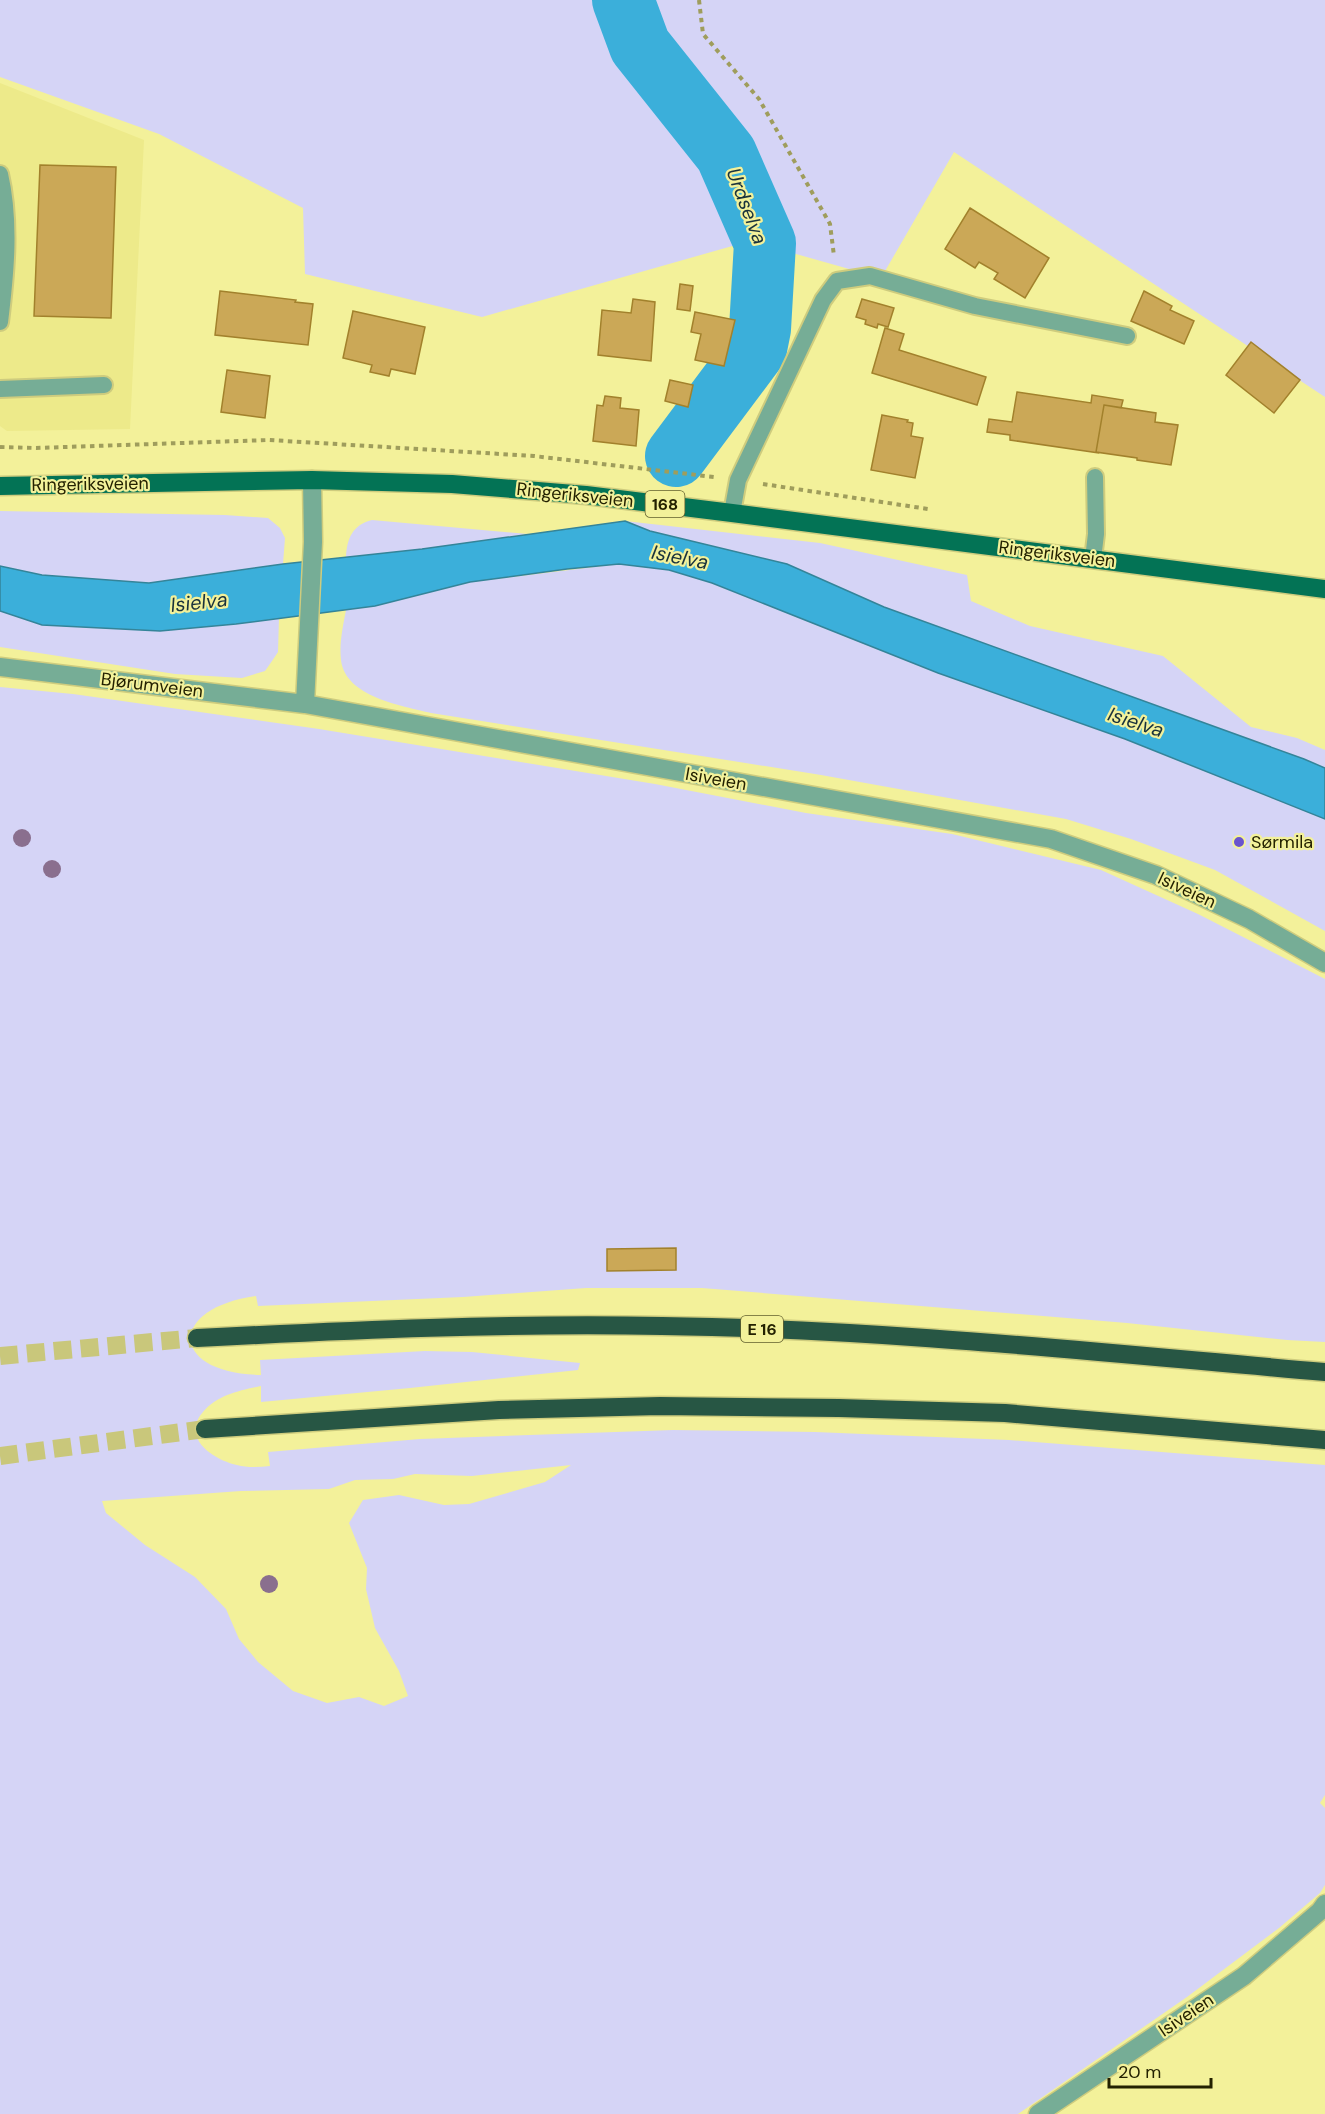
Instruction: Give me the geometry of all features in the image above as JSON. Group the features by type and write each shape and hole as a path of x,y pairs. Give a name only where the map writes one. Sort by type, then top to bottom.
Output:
{"highway":[{"name":"E 16","path":"197,1338 419,1327 664,1326 844,1332 1018,1343 1325,1372"},
{"path":"205,1429 499,1410 684,1406 1005,1413 1325,1440"}],"main road":[{"name":"Ringeriksveien","path":"0,486 312,480 452,484 586,495 1325,590"}],"street":[{"path":"305,704 313,542 312,480"},
{"name":"Bjørumveien","path":"0,667 305,704"},
{"name":"Isiveien","path":"305,704 1051,839 1156,875 1249,919 1325,963"},
{"name":"Isiveien","path":"1038,2114 1244,1976 1320,1911 1325,1904"}],"lane":[{"path":"0,174 7,213 4,294 0,322"},
{"path":"732,513 738,480 823,300 837,280 870,276 975,306 1127,336"},
{"path":"0,389 104,385"},
{"path":"1093,559 1096,534 1095,477"}],"path":[{"path":"699,0 703,34 759,99 830,224 837,280"}],"shaded area":[{"path":"0,0 1325,0 1325,397 954,152 881,278 750,241 482,317 305,274 303,208 159,134 0,77"},
{"path":"0,83 144,140 130,429 7,431 0,426"},
{"path":"0,511 225,515 268,518 280,528 285,538 283,564 149,583 42,575 0,566"},
{"path":"372,520 528,534 346,557 349,539 355,529"},
{"path":"625,521 820,543 967,575 971,601 1030,626 1163,656 1251,727 1297,738 1325,750 1325,768 884,607 787,564 650,531"},
{"path":"619,564 669,570 712,583 938,673 1125,739 1325,819 1325,931 1215,870 1131,839 1066,819 821,775 431,713 377,698 353,683 345,673 341,660 341,648 346,610 375,606 470,582"},
{"path":"0,611 42,625 160,631 279,618 278,652 265,671 242,678 175,674 0,647"},
{"path":"0,687 73,694 319,729 655,784 806,813 952,834 1101,870 1198,914 1325,979 1325,1342 1127,1323 702,1288 586,1288 463,1297 258,1306 256,1296 227,1303 207,1313 194,1326 191,1339 195,1352 209,1364 230,1372 261,1375 260,1360 425,1351 472,1352 580,1363 578,1370 261,1402 261,1386 238,1392 222,1397 209,1406 197,1422 195,1431 198,1439 210,1453 245,1467 270,1466 268,1452 420,1439 673,1430 815,1432 1009,1440 1325,1465 1325,1795 1320,1803 1325,1808 1325,1885 1320,1893 1279,1928 1187,1997 1018,2114 0,2114","holes":["571,1465 545,1482 469,1504 444,1505 399,1495 363,1500 349,1523 367,1568 366,1589 375,1628 399,1671 408,1696 384,1706 359,1697 327,1703 293,1691 258,1662 239,1639 226,1609 195,1577 145,1545 106,1513 102,1501 241,1491 329,1489 355,1480 393,1479 415,1474 472,1476"]}],"water":[{"name":"Isielva","path":"625,521 650,531 787,564 884,607 1304,759 1325,768 1325,819 1125,739 938,673 712,583 669,570 619,564 567,569 470,582 375,606 236,624 160,631 42,625 0,611 0,566 42,575 149,583"}],"building":[{"path":"40,165 116,167 111,318 34,316"},
{"path":"970,208 1049,258 1025,298 994,279 998,273 979,262 975,268 945,249"},
{"path":"680,284 693,286 690,311 677,309"},
{"path":"220,291 313,304 308,345 215,335"},
{"path":"1144,291 1172,306 1170,310 1194,321 1184,344 1131,321"},
{"path":"633,299 655,302 651,361 598,355 602,310 631,313"},
{"path":"862,299 894,308 888,327 878,324 877,328 865,324 866,320 856,317"},
{"path":"353,311 425,327 415,374 391,369 389,376 370,372 372,365 343,358"},
{"path":"695,312 735,320 724,366 695,360 701,334 691,332"},
{"path":"885,328 904,334 899,350 986,377 977,405 872,373"},
{"path":"1251,342 1300,380 1274,413 1226,375"},
{"path":"227,370 270,376 265,418 221,412"},
{"path":"670,380 693,385 688,407 665,401"},
{"path":"1017,392 1091,403 1092,395 1123,400 1121,408 1104,405 1096,452 1099,453 1010,440 1010,435 987,432 989,419 1012,422"},
{"path":"605,396 621,398 620,408 639,410 636,446 593,441 597,405 603,406"},
{"path":"1104,405 1156,413 1155,422 1178,425 1171,465 1096,452"},
{"path":"882,415 908,420 907,422 913,423 911,436 923,438 915,478 871,470"},
{"path":"676,1248 676,1270 607,1271 607,1249"}],"waterway":[{"name":"Urdselva","path":"623,0 640,46 726,154 765,243 760,329 756,349 676,456"}],"tunnel":[{"path":"0,1356 197,1338"},
{"path":"0,1456 205,1429"}],"place":[{"name":"Sørmila","path":"1239,842"}]}
